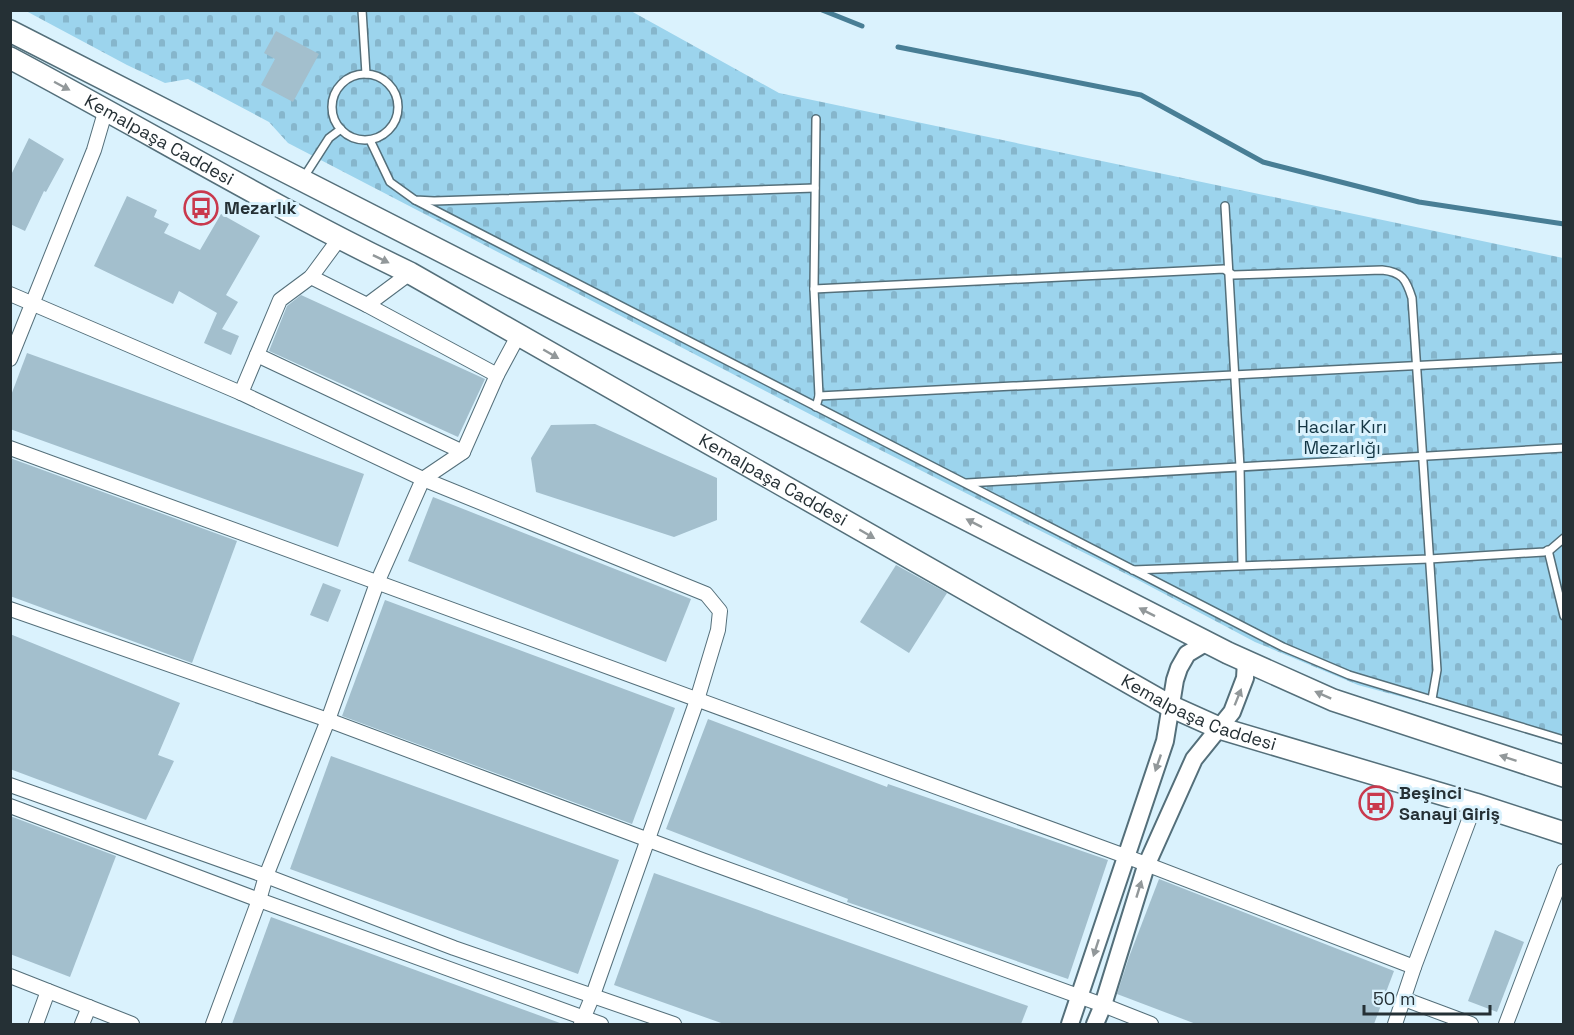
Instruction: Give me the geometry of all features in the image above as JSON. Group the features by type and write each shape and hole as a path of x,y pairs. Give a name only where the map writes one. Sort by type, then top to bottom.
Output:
{"main road":[{"name":"Kemalpaşa Caddesi","path":"10,31 1246,661 1334,700 1563,776"},
{"name":"Kemalpaşa Caddesi","path":"10,58 339,239 410,273 1170,706 1220,728 1475,804 1563,833"}],"street":[{"path":"10,359 94,150 106,109"},
{"path":"241,393 280,300 311,277 339,239"},
{"path":"367,305 410,273"},
{"path":"311,277 497,375"},
{"path":"10,294 241,393 423,478 706,594 720,611 718,630 697,700 582,1021"},
{"path":"213,1024 266,876 328,720 376,583 423,478 463,452 497,375 518,336"},
{"path":"257,356 463,452"},
{"path":"10,448 1125,856 1146,866 1414,967"},
{"path":"10,609 328,720 647,840 1151,1024"},
{"path":"1070,1024 1081,997 1125,856 1165,741 1179,668 1187,654 1207,642"},
{"path":"1095,1024 1146,866 1194,759 1232,712 1245,678 1246,661"},
{"path":"10,785 266,876 454,948 674,1024"},
{"path":"1395,1024 1475,804"},
{"path":"10,806 582,1021 602,1024"},
{"path":"1506,1024 1563,871"},
{"path":"10,976 132,1024"},
{"path":"36,1024 48,991"},
{"path":"1404,999 1471,1024"},
{"path":"82,1024 89,1007"}],"lane":[{"path":"362,10 366,74"},
{"path":"366,74 376,76 393,90 398,99 398,111 396,121 381,137 359,140 340,129 332,109 338,89 355,76 366,74"},
{"path":"816,119 814,290 819,396 816,407"},
{"path":"303,179 329,138 340,129"},
{"path":"370,140 390,182 415,200 1132,570 1294,651 1349,675 1563,740"},
{"path":"415,200 815,188"},
{"path":"1225,206 1240,467 1242,565"},
{"path":"814,290 1224,269 1233,274 1382,270 1397,273 1408,286 1412,298 1437,670 1432,699"},
{"path":"819,396 1563,358"},
{"path":"964,483 1563,448"},
{"path":"1132,570 1429,559 1548,550 1563,538"},
{"path":"1548,550 1563,616"}],"green space":[{"name":"Hacılar Kırı Mezarlığı","path":"26,11 631,11 779,93 1563,258 1563,745 1502,724 1358,685 1255,642 288,143 269,122 188,79 165,83"}],"building":[{"path":"276,31 319,54 293,102 261,85 275,59 264,53"},
{"path":"29,138 64,159 46,192 44,191 25,231 10,224 10,177"},
{"path":"127,196 157,210 154,217 169,224 164,233 200,250 221,214 260,236 226,295 238,302 222,329 239,336 231,355 204,343 217,313 179,291 173,304 94,266"},
{"path":"301,295 485,379 458,437 269,351 287,306"},
{"path":"27,353 364,474 338,547 10,429 10,398"},
{"path":"595,424 717,478 717,520 674,537 536,492 531,458 551,425"},
{"path":"10,458 237,541 192,663 10,596"},
{"path":"433,497 691,599 666,662 408,561"},
{"path":"896,565 947,593 909,653 860,622"},
{"path":"323,583 341,590 328,622 310,615"},
{"path":"385,600 675,708 632,824 342,716"},
{"path":"10,634 180,703 158,755 174,761 146,820 10,769"},
{"path":"708,719 887,787 888,784 1108,860 1068,979 847,902 848,899 666,829"},
{"path":"331,756 619,860 578,974 290,869"},
{"path":"10,816 116,856 70,977 10,954"},
{"path":"654,873 1028,1006 1021,1024 724,1024 614,985"},
{"path":"1159,879 1394,971 1374,1024 1196,1024 1117,994"},
{"path":"271,917 560,1023 232,1024"},
{"path":"1495,930 1524,942 1497,1012 1468,1001"}],"waterway":[{"path":"822,10 862,26"},
{"path":"898,47 1141,95 1263,162 1419,202 1564,224"}],"place":[{"name":"Mezarlık","path":"201,208"},
{"name":"Beşinci Sanayi Giriş","path":"1376,803"}]}
